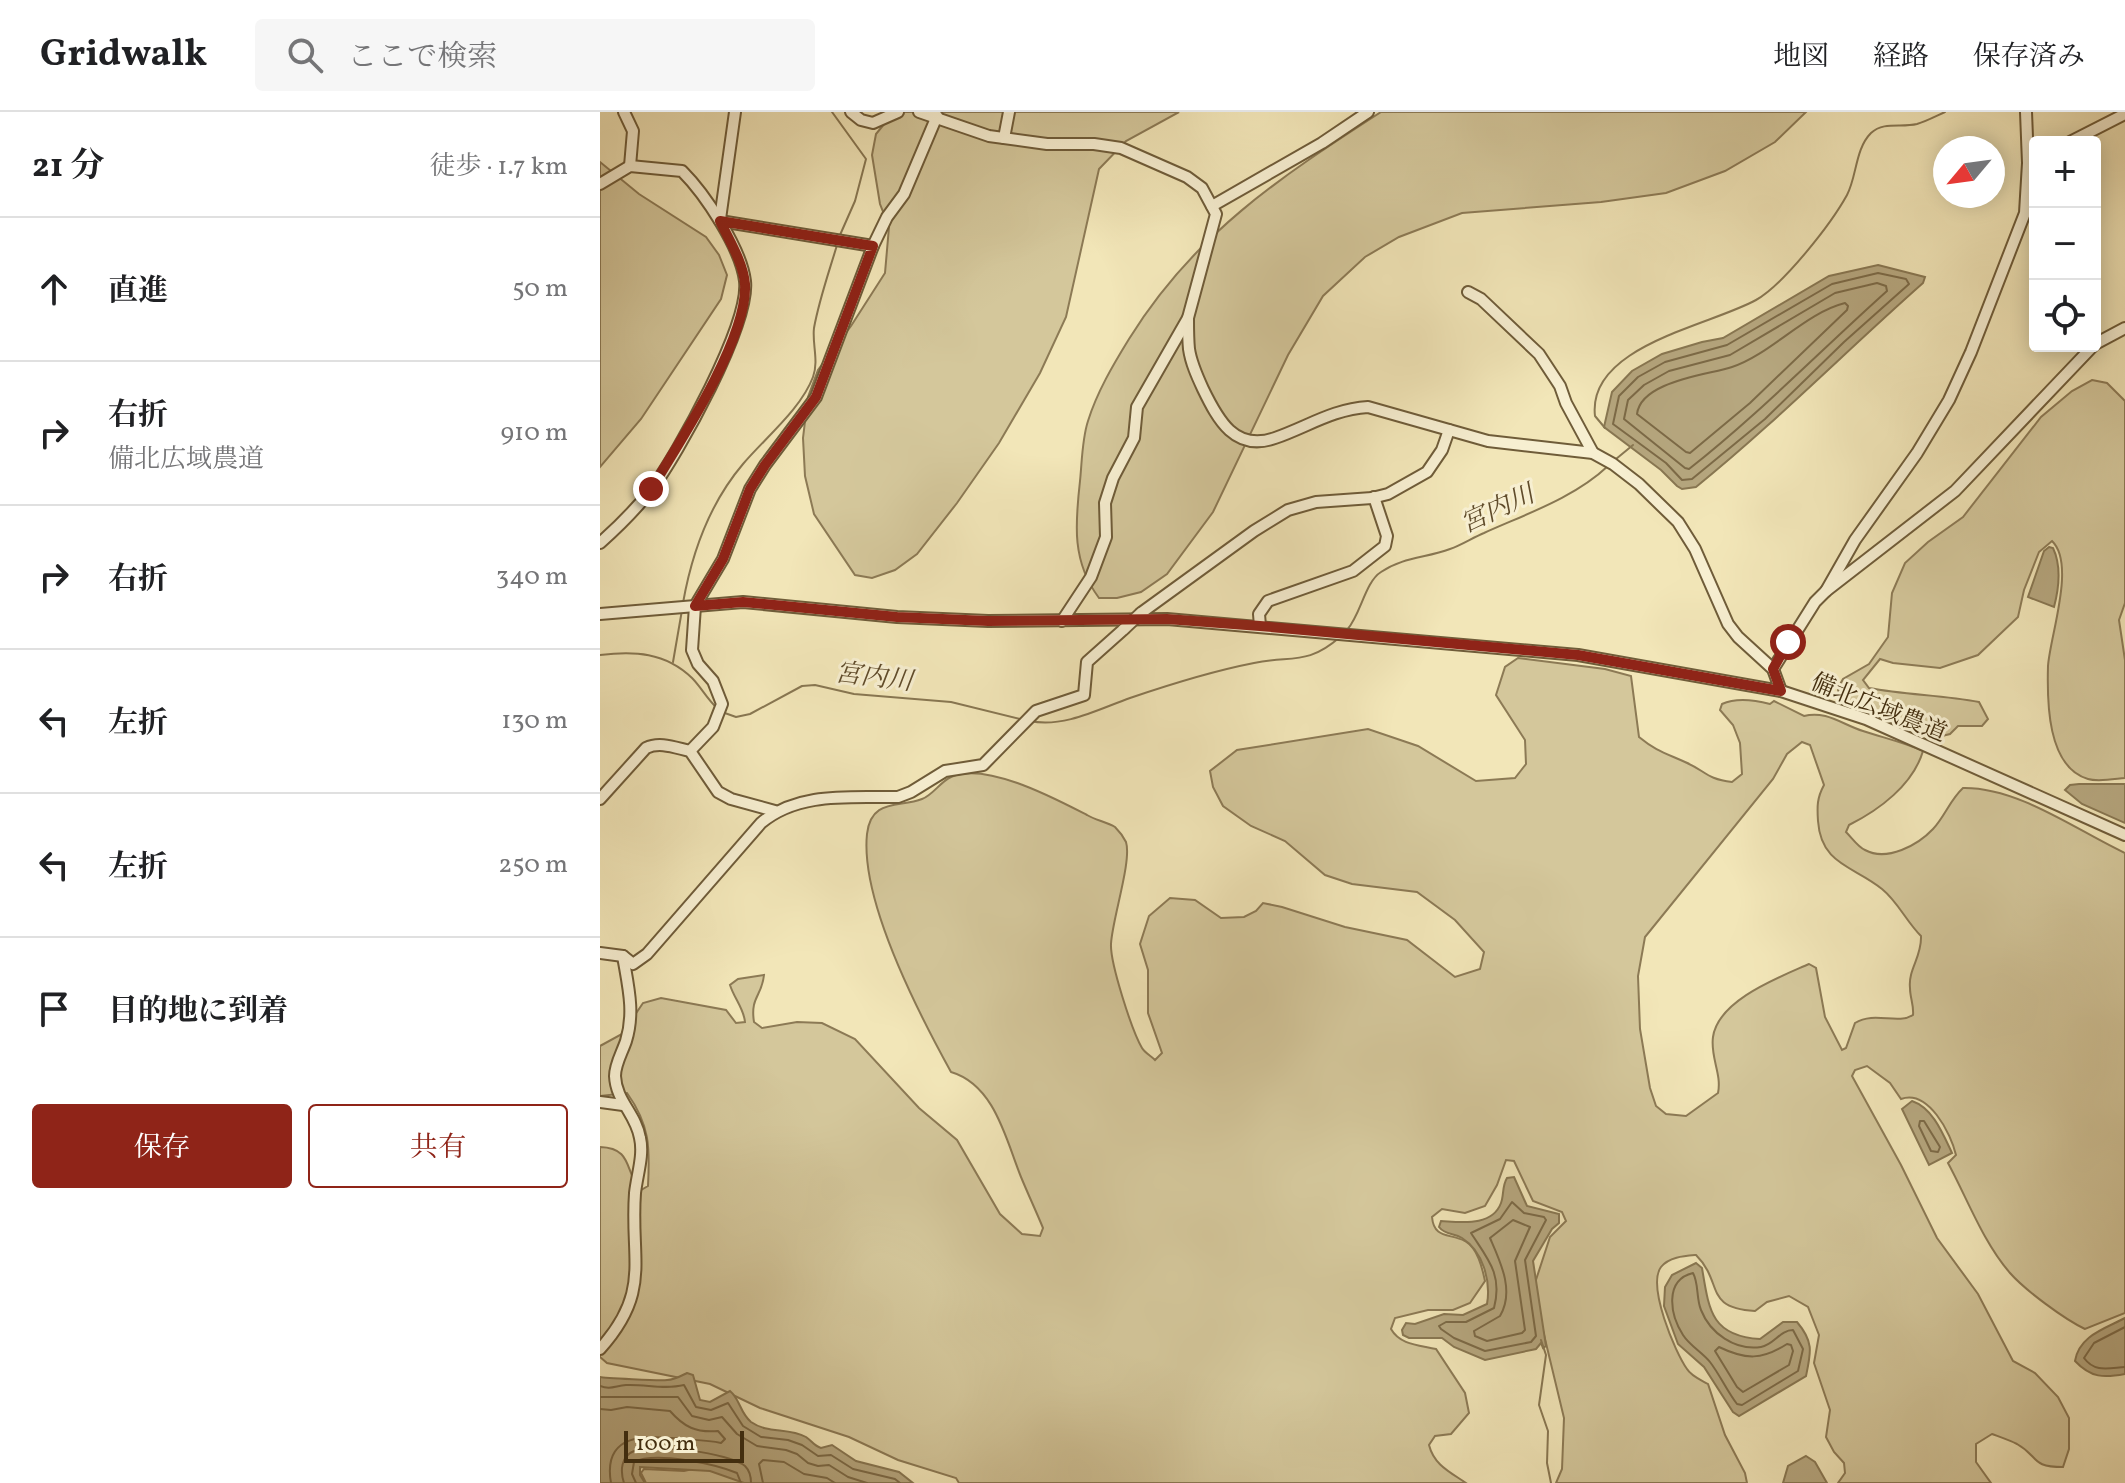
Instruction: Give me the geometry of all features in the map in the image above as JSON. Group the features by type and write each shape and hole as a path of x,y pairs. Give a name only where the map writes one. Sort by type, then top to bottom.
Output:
{"street":[{"path":"624,112 633,131 630,166"},
{"path":"720,221 735,112"},
{"path":"851,112 861,120 873,123 898,112"},
{"path":"919,112 989,136 1047,144 1094,144 1121,148 1187,177 1202,188 1216,214 1188,318 1137,407 1134,438 1113,478 1105,503 1106,537 1091,577 1062,621"},
{"path":"1004,138 1009,112"},
{"path":"1212,206 1322,143 1368,112"},
{"path":"2026,112 2029,137"},
{"path":"2082,136 2125,114"},
{"path":"690,751 713,727 722,704 713,681 698,664 692,650 695,606 723,559 750,489 816,397 873,246 887,217 904,194 937,116"},
{"path":"600,184 630,166 682,171 720,221 745,281 740,320 704,398 651,489 600,543"},
{"path":"1773,669 1949,400 2025,213 2029,184"},
{"path":"720,221 873,246"},
{"path":"1468,292 1481,299 1539,354 1560,386 1593,453"},
{"path":"1188,318 1189,350 1211,406 1217,418 1245,440 1255,442 1277,438 1331,414 1368,407 1509,445 1593,453 1613,464 1678,522 1695,549 1728,624 1773,669 1781,691"},
{"path":"2101,341 2125,328"},
{"path":"1826,591 1955,491 2087,352"},
{"path":"600,953 623,956 633,964 647,954 761,823 775,811 808,800 898,797 945,771 983,765 1036,711 1084,695 1087,662 1141,613 1254,531 1288,510 1316,502 1388,494 1427,472 1442,450 1449,430"},
{"path":"1260,626 1259,614 1268,601 1353,571 1385,546 1387,536 1374,497"},
{"name":"備北広域農道","path":"600,614 743,602 897,617 1062,621 1167,619 1578,655 1781,691 1866,719 2125,835"},
{"path":"600,799 653,744 690,751 718,792 731,799 775,811"},
{"path":"600,1349 624,1319 634,1286 637,1252 636,1192 642,1143 634,1117 623,1105 617,1089 615,1069 626,1040 632,1006 623,956"},
{"path":"600,1102 623,1105"}],"shaded area":[{"path":"894,112 1179,112 1126,141 1099,169 1066,317 1040,373 999,443 917,554 895,570 872,578 855,575 814,514 805,476 803,438 808,397 818,370 885,273 889,227 880,204 872,155 876,134"},
{"path":"1381,112 1806,112 1775,142 1725,171 1666,193 1601,202 1462,213 1399,237 1365,257 1323,296 1288,355 1213,512 1167,574 1141,592 1117,598 1099,598 1080,557 1077,513 1086,428 1117,359 1154,302 1210,238 1274,185"},
{"path":"600,162 639,194 706,237 719,255 727,275 721,299 641,419 600,467"},
{"path":"2092,380 2107,383 2125,401 2125,603 2119,620 2125,660 2125,778 2088,779 2074,772 2064,761 2052,731 2048,666 2060,601 2062,566 2059,552 2052,541 2039,552 2024,590 2018,617 1978,655 1940,668 1880,659 1863,680 1869,688 1979,702 1988,719 1982,726 1958,726 1950,734 1934,738 1839,702 1838,688 1843,679 1869,664 1888,637 1892,593 1905,563 1963,517 2041,417 2072,391"},
{"path":"1518,658 1605,669 1631,676 1639,737 1651,746 1723,781 1732,782 1742,774 1740,743 1733,725 1720,710 1722,704 1734,700 1770,704 1774,701 1804,716 1827,717 1923,751 1911,775 1894,795 1849,825 1846,832 1860,847 1874,853 1892,853 1919,841 1937,824 1963,788 2005,794 2026,802 2125,853 2125,1313 2085,1329 2025,1288 2000,1261 1976,1220 1948,1163 1956,1155 1937,1115 1920,1100 1901,1099 1890,1083 1867,1066 1855,1070 1852,1076 1937,1238 1978,1294 2013,1361 2035,1373 2058,1397 2069,1418 2069,1449 2063,1467 2040,1463 2017,1444 1992,1434 1976,1444 1976,1462 1991,1483 1838,1483 1845,1473 1844,1463 1826,1437 1830,1410 1814,1363 1819,1335 1808,1307 1789,1296 1767,1302 1755,1311 1728,1305 1716,1292 1710,1275 1696,1255 1672,1259 1661,1267 1657,1289 1660,1303 1682,1361 1691,1374 1708,1384 1725,1435 1747,1483 1556,1483 1562,1469 1564,1418 1533,1289 1550,1237 1566,1221 1562,1212 1533,1201 1514,1161 1506,1160 1485,1206 1465,1213 1442,1209 1432,1217 1439,1232 1465,1241 1473,1249 1485,1281 1470,1303 1453,1310 1428,1310 1395,1318 1391,1329 1405,1341 1436,1349 1465,1393 1469,1413 1451,1434 1435,1436 1429,1445 1439,1463 1466,1483 959,1483 956,1478 898,1460 849,1437 760,1408 710,1384 607,1363 600,1357 600,1147 611,1148 623,1157 641,1190 648,1186 649,1160 644,1126 627,1093 600,1096 600,1046 622,1034 643,1003 661,998 726,1010 736,1023 745,1022 730,985 738,979 764,975 755,1002 754,1022 762,1028 797,1022 822,1023 855,1039 919,1108 957,1140 1000,1214 1022,1234 1040,1236 1043,1228 997,1116 978,1089 951,1072 894,956 882,923 867,861 867,834 874,815 880,809 922,799 951,777 965,773 982,774 1020,784 1115,827 1126,842 1127,851 1112,934 1112,953 1133,1027 1142,1048 1155,1060 1162,1053 1148,1013 1148,970 1140,944 1149,916 1170,898 1195,900 1221,918 1244,917 1263,903 1282,907 1345,927 1407,940 1455,977 1480,969 1484,952 1455,920 1417,892 1352,884 1325,875 1285,841 1251,826 1223,806 1213,787 1210,771 1237,750 1368,729 1418,746 1476,781 1515,778 1526,764 1525,740 1496,695 1505,667","holes":["1802,742 1810,745 1824,785 1819,798 1818,821 1825,847 1841,863 1888,894 1921,936 1910,981 1913,1015 1900,1019 1870,1018 1855,1023 1846,1048 1842,1050 1825,1017 1816,968 1809,964 1752,992 1726,1012 1717,1024 1713,1037 1718,1093 1686,1116 1666,1114 1656,1106 1650,1088 1640,1029 1638,976 1645,937 1773,779 1787,754"]},
{"path":"706,1466 771,1483 646,1483 641,1473 644,1469 684,1471"}],"water":[{"path":"1878,265 1925,277 1923,283 1696,487 1682,489 1677,486 1604,427 1612,392 1632,371 1662,354 1723,338 1829,276"},
{"path":"2053,548 2059,570 2054,607 2028,597 2044,551"},
{"path":"2125,784 2125,823 2082,804 2065,790 2070,785"},
{"path":"1912,1101 1932,1116 1952,1153 1929,1165 1902,1109"},
{"path":"1514,1177 1527,1206 1559,1214 1559,1223 1533,1261 1546,1346 1543,1348 1541,1343 1536,1349 1485,1360 1454,1347 1442,1338 1409,1338 1403,1335 1406,1323 1415,1324 1444,1314 1463,1315 1487,1304 1488,1286 1480,1259 1462,1238 1439,1227 1441,1221 1475,1221 1491,1216 1501,1203 1507,1178"},
{"path":"1696,1263 1702,1268 1715,1318 1731,1333 1760,1339 1783,1322 1797,1322 1809,1342 1806,1376 1739,1416 1733,1412 1704,1367 1678,1344 1664,1306 1665,1287 1672,1275"},
{"path":"2125,1318 2125,1374 2098,1375 2075,1361 2077,1352 2087,1339"},
{"path":"687,1373 693,1375 700,1400 710,1402 730,1391 747,1418 758,1426 799,1434 821,1448 832,1445 856,1461 899,1472 913,1483 744,1483 710,1471 640,1467 645,1483 600,1483 600,1377 667,1380"},
{"path":"1806,1456 1815,1462 1827,1483 1783,1483 1788,1466"}],"waterway":[{"path":"832,112 866,159 855,201 840,235"},
{"name":"宮内川","path":"1605,428 1595,416 1598,392 1610,372 1630,355 1655,342 1735,310 1767,292 1819,237 1840,207 1850,188 1862,147 1871,133 1887,126 1917,124 1945,112"},
{"path":"683,603 691,565 711,512 731,479 791,412 813,377 814,328 837,245"},
{"name":"宮内川","path":"1616,459 1633,445"},
{"name":"宮内川","path":"1347,630 1371,583 1381,572 1398,563 1454,547 1549,504 1580,487 1608,466"},
{"path":"673,662 682,610"},
{"name":"宮内川","path":"1030,721 1068,720 1208,674 1254,663 1308,656 1340,637"},
{"name":"宮内川","path":"600,655 625,653 660,658 682,669 717,708"},
{"name":"宮内川","path":"722,712 736,717 750,714 802,686 815,685 854,694 951,702 1024,720"},
{"path":"1541,1340 1546,1355 1539,1405 1548,1431 1547,1463 1551,1483"}],"route":[{"path":"651,489 704,398 740,320 745,281 720,221 873,246 816,397 750,489 723,559 695,606 743,602 897,617 988,621 1167,619 1260,626 1578,655 1781,691 1773,669 1788,642"}]}
